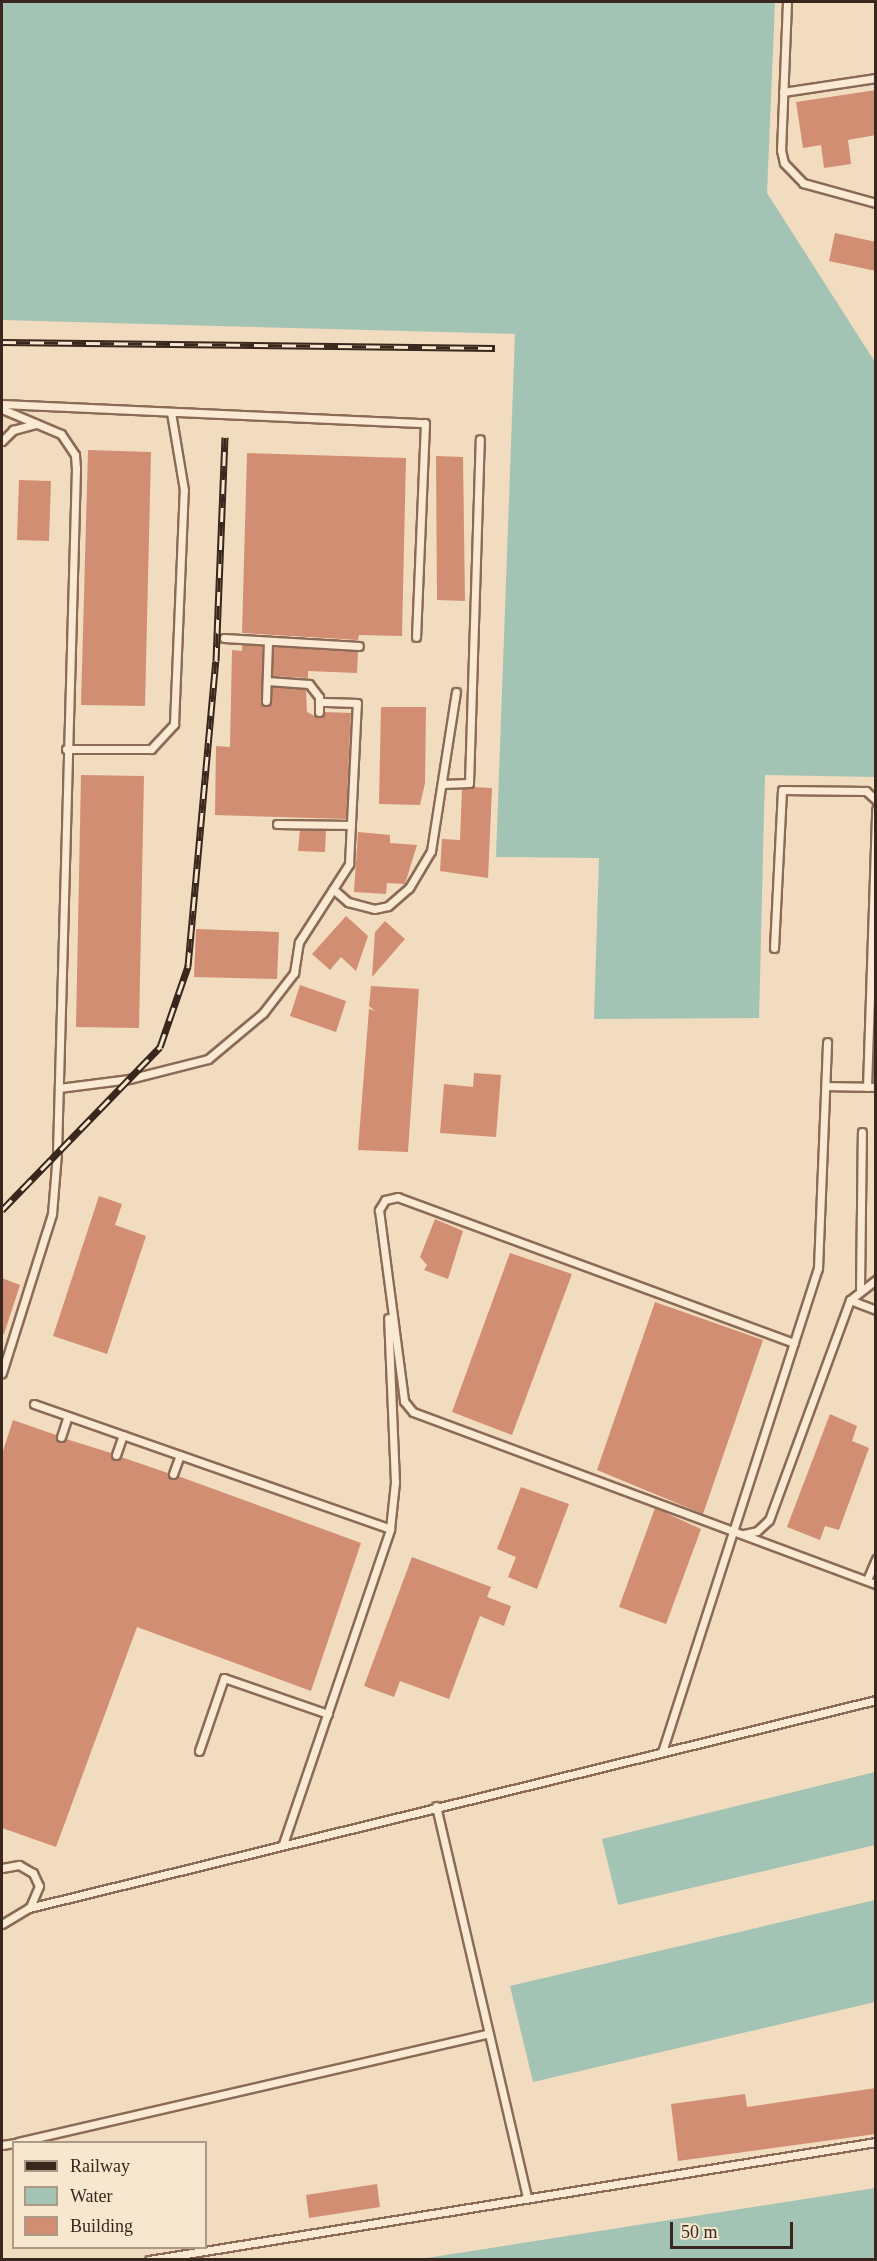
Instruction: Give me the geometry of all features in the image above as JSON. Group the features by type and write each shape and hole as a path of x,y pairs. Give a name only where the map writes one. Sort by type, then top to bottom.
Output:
{"lane":[{"path":"787,2 781,150 792,175 803,183 876,202"},
{"path":"783,92 876,78"},
{"path":"2,404 425,423 416,637"},
{"path":"2,410 61,434 75,455 59,1088 52,1214 2,1373"},
{"path":"66,749 151,749 174,724 184,490 171,412"},
{"path":"2,441 13,430 38,424"},
{"path":"442,784 469,783 480,439"},
{"path":"224,639 359,646"},
{"path":"266,701 268,641"},
{"path":"267,681 309,684 319,702 319,712"},
{"path":"333,889 360,908 388,906 400,899 431,852 456,693"},
{"path":"59,1088 189,1067 231,1044 294,973 299,942 349,864 357,704 319,702"},
{"path":"774,948 782,790 866,791 876,800"},
{"path":"867,1087 876,809"},
{"path":"277,824 351,825"},
{"path":"662,1752 818,1268 827,1042"},
{"path":"826,1086 876,1087"},
{"path":"860,1289 862,1132"},
{"path":"794,1343 398,1197 385,1200 379,1210 404,1401 413,1412 876,1584"},
{"path":"733,1531 749,1534 769,1520 850,1300 860,1289 876,1280"},
{"path":"283,1844 390,1529 395,1482 388,1287"},
{"path":"850,1300 876,1310"},
{"path":"34,1404 390,1529"},
{"path":"61,1437 68,1416"},
{"path":"116,1455 123,1435"},
{"path":"173,1474 180,1455"},
{"path":"867,1580 876,1559"},
{"path":"199,1751 224,1678 328,1714"},
{"path":"2,1924 29,1908 436,1806 876,1700"},
{"path":"436,1806 527,2197"},
{"path":"2,1868 20,1865 33,1873 38,1895 29,1908"},
{"path":"22,2141 489,2033"},
{"path":"149,2259 876,2142"}],"water":[{"path":"2,2 775,2 767,193 875,362 876,777 765,775 759,1018 594,1019 599,858 496,857 515,334 2,320"},
{"path":"875,1772 875,1845 618,1905 602,1839"},
{"path":"875,1900 875,2002 533,2082 510,1986"},
{"path":"875,2188 875,2259 420,2259"}],"building":[{"path":"876,90 876,135 848,140 851,164 824,168 821,145 803,148 796,102"},
{"path":"835,233 876,242 876,271 829,261"},
{"path":"88,450 151,452 145,706 81,705"},
{"path":"247,453 406,458 402,636 359,635 358,640 242,633"},
{"path":"436,456 463,457 465,601 437,600"},
{"path":"19,480 51,481 49,541 17,540"},
{"path":"242,645 262,646 263,705 271,703 272,687 306,689 307,712 317,717 325,712 351,713 346,819 215,815 216,746 230,747 232,650 242,651"},
{"path":"273,647 358,652 357,673 308,671 308,678 272,676"},
{"path":"381,707 426,707 425,783 420,805 379,804"},
{"path":"81,775 144,776 139,1028 76,1027"},
{"path":"492,788 488,878 440,871 442,839 460,840 462,789"},
{"path":"300,830 326,830 325,852 298,851"},
{"path":"358,832 390,835 390,843 417,845 405,884 387,883 386,894 354,892"},
{"path":"346,916 368,936 356,971 341,957 330,970 312,954"},
{"path":"385,921 405,939 372,977 375,932"},
{"path":"196,929 279,932 277,979 194,977"},
{"path":"300,985 346,1001 336,1032 290,1016"},
{"path":"371,986 419,989 408,1152 358,1150 369,1009 375,1011 369,1006"},
{"path":"474,1073 501,1075 496,1137 440,1133 444,1084 473,1087"},
{"path":"99,1196 122,1204 115,1225 146,1236 107,1354 53,1336"},
{"path":"435,1219 463,1231 448,1279 424,1270 427,1265 420,1257"},
{"path":"510,1253 572,1274 512,1435 452,1412"},
{"path":"2,1278 20,1285 4,1334 2,1334"},
{"path":"655,1302 763,1340 703,1514 597,1470"},
{"path":"830,1414 857,1426 852,1441 869,1448 839,1530 825,1526 820,1540 787,1527"},
{"path":"13,1420 56,1435 59,1442 66,1439 111,1453 114,1460 121,1457 168,1473 172,1479 178,1476 361,1543 311,1691 137,1627 56,1847 2,1828 2,1454"},
{"path":"521,1487 569,1504 537,1589 508,1577 516,1557 497,1549"},
{"path":"655,1508 701,1529 666,1624 619,1607"},
{"path":"412,1557 491,1587 487,1597 511,1606 504,1626 480,1616 449,1699 400,1681 394,1697 364,1686"},
{"path":"876,2088 876,2134 678,2161 671,2104 745,2094 747,2107"},
{"path":"377,2184 380,2207 309,2218 306,2195"}],"railway":[{"path":"2,342 495,348"},
{"path":"2,1210 160,1047 188,966 216,661 225,437"}]}
